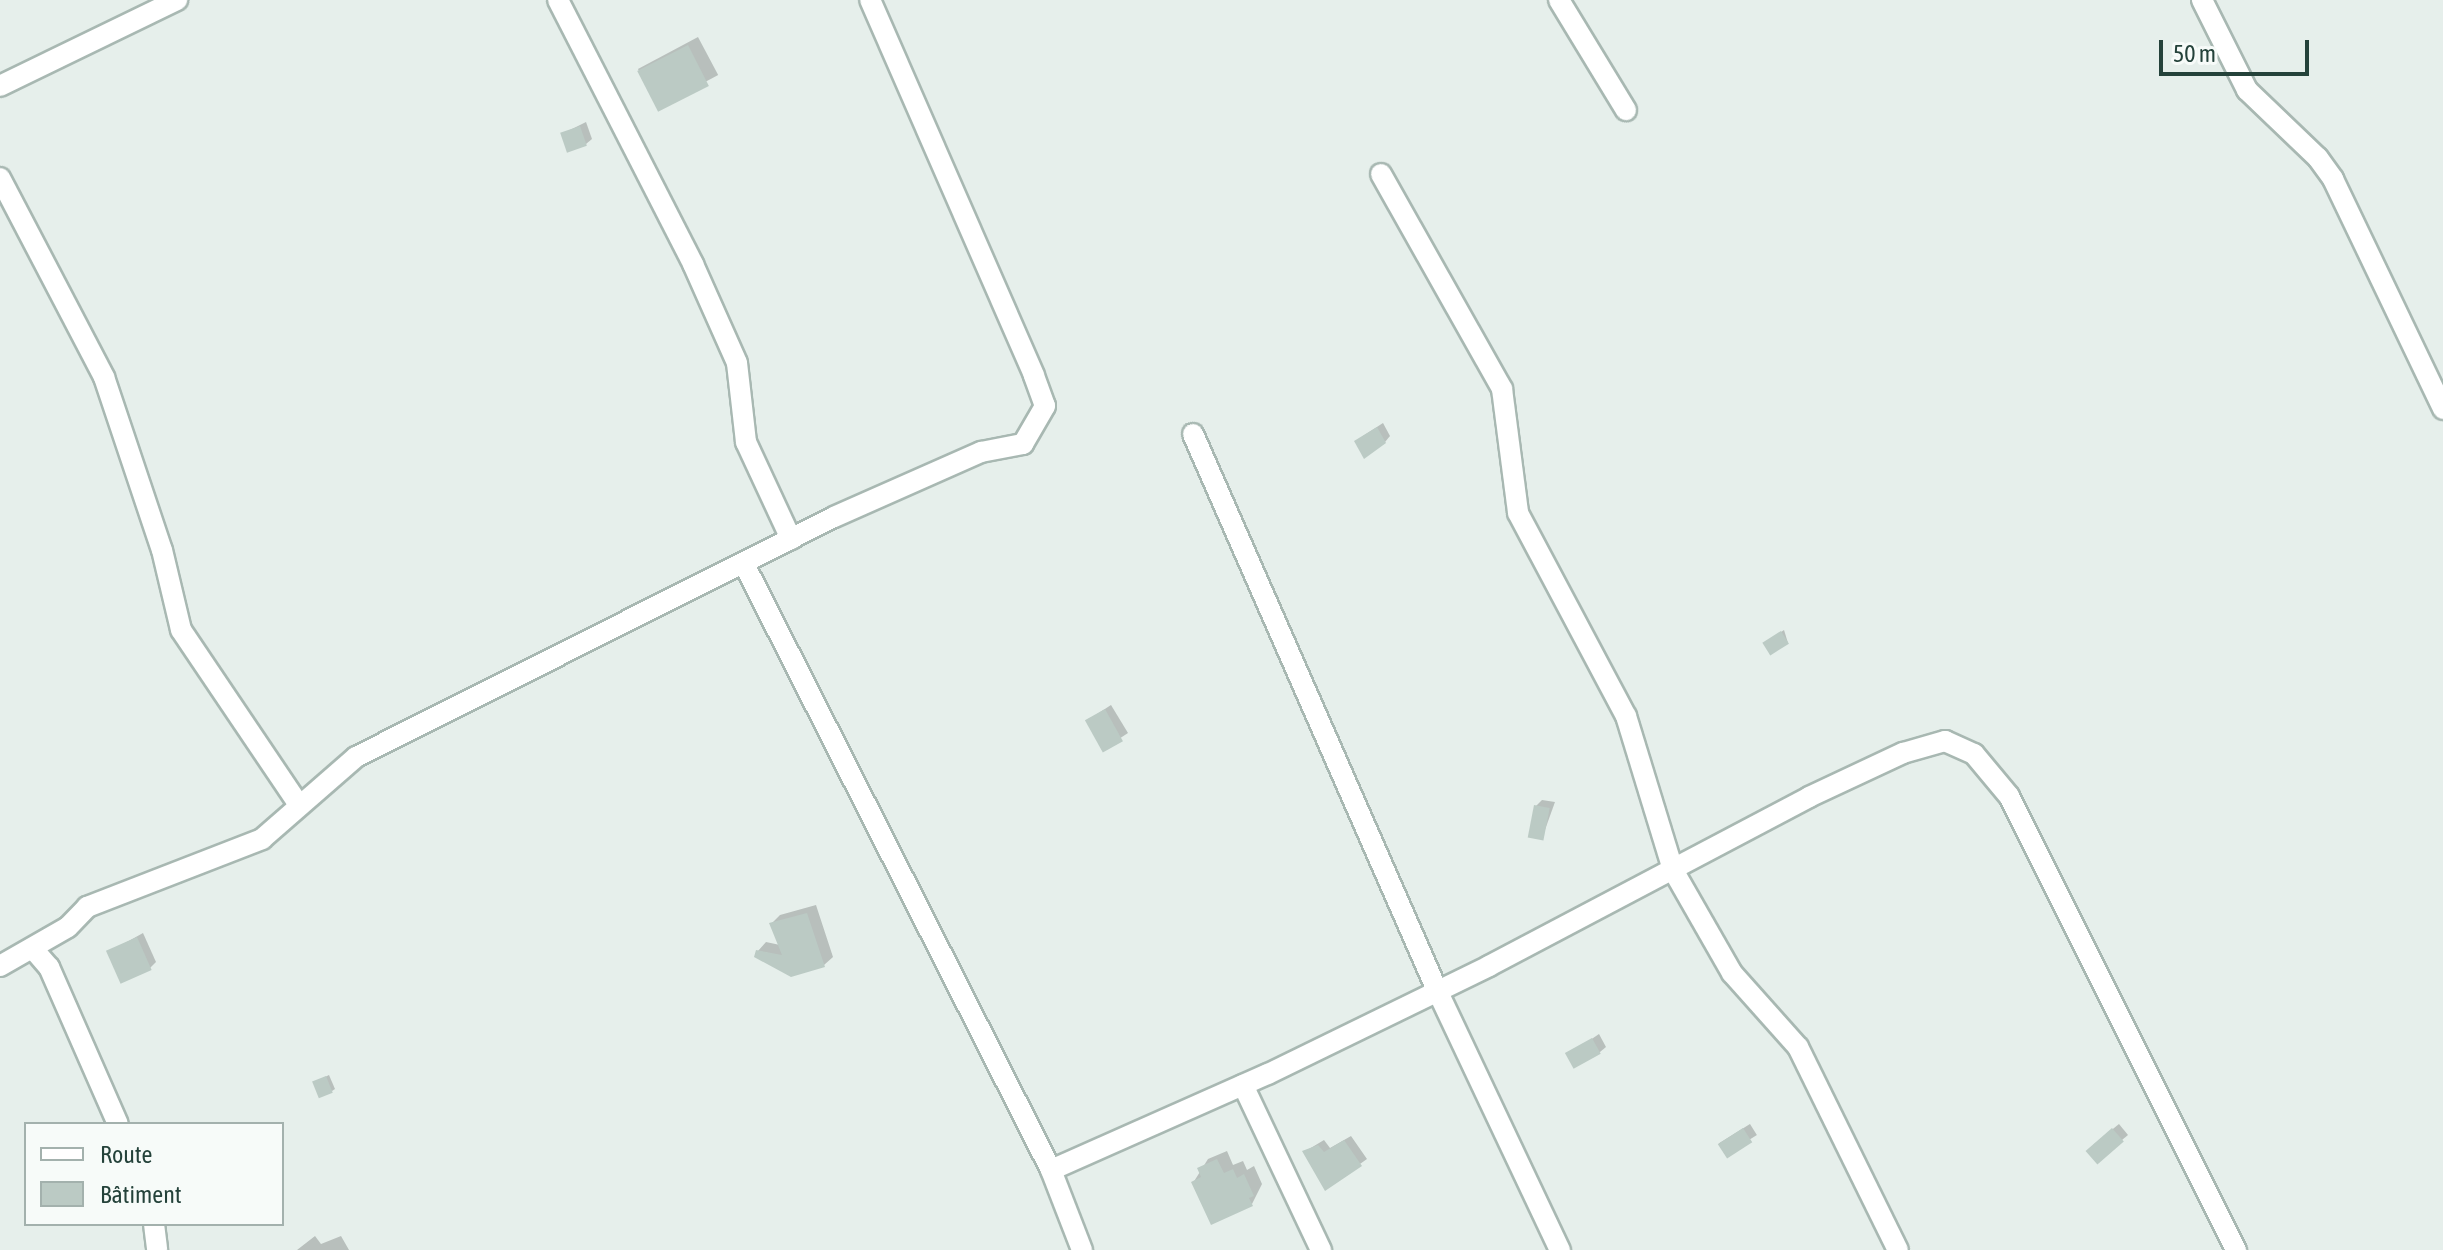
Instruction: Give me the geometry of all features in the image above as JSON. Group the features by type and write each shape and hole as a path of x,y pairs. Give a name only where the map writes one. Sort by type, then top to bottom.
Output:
{"street":[{"path":"0,86 177,0"},
{"path":"558,0 737,363 746,442 791,539"},
{"path":"0,966 34,950 87,907 262,839 356,757 791,539 981,452 1023,444 1045,406 1001,288 870,0"},
{"path":"1559,0 1626,110"},
{"path":"2202,0 2247,90 2318,158 2333,179 2443,409"},
{"path":"1381,174 1502,389 1518,513 1626,716 1673,870 1732,973 1798,1047 1898,1250"},
{"path":"0,178 104,377 162,550 181,630 299,805"},
{"path":"1193,434 1437,990 1560,1250"},
{"path":"744,564 1051,1170 1082,1250"},
{"path":"1051,1170 1243,1085 1437,990 1809,797 1903,753 1945,741 1974,754 2009,796 2236,1250"},
{"path":"34,950 49,967 117,1122"},
{"path":"1243,1085 1321,1250"},
{"path":"154,1226 157,1250"}],"building":[{"path":"688,45 709,86 658,112 637,71"},
{"path":"580,126 587,146 567,153 560,133"},
{"path":"1377,427 1386,443 1364,459 1354,441"},
{"path":"1781,631 1789,644 1770,655 1762,643"},
{"path":"1105,709 1123,741 1103,753 1085,720"},
{"path":"1534,805 1550,808 1543,840 1528,837"},
{"path":"807,913 825,967 791,977 754,957 756,950 782,955 769,923"},
{"path":"137,937 152,970 121,984 106,951"},
{"path":"1592,1038 1601,1054 1574,1069 1565,1053"},
{"path":"326,1076 333,1093 319,1098 312,1082"},
{"path":"1743,1128 1752,1142 1727,1159 1718,1144"},
{"path":"2112,1128 2124,1142 2097,1165 2086,1151"},
{"path":"1344,1140 1362,1166 1325,1191 1302,1151 1318,1145 1324,1152"},
{"path":"1217,1159 1224,1173 1233,1169 1237,1178 1244,1174 1254,1196 1249,1198 1253,1206 1211,1225 1191,1182 1201,1177 1197,1168"}]}
